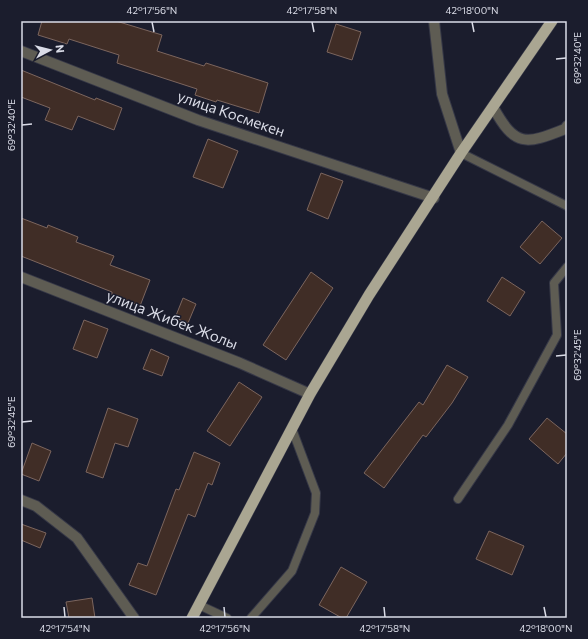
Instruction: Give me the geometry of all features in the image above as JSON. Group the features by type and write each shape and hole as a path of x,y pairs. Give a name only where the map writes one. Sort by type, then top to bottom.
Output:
{"highway":[{"path":"192,618 310,394 370,296 461,154 552,21"}],"street":[{"path":"434,21 442,94 461,154"},
{"name":"улица Космекен","path":"21,51 198,120 434,198"},
{"path":"493,107 505,128 521,140 539,139 565,129 567,126"},
{"name":"улица Жибек Жолы","path":"21,278 240,363 310,394"},
{"path":"21,500 36,506 77,538 134,618"}],"lane":[{"path":"461,154 567,206"},
{"path":"458,499 508,425 557,335 554,283 567,267"},
{"path":"251,618 292,571 316,513 316,493 292,429"},
{"path":"199,604 227,618"}],"building":[{"path":"42,21 116,21 162,35 157,51 204,66 206,63 268,83 259,113 195,95 197,89 117,63 119,55 69,39 67,44 38,35"},
{"path":"336,24 361,32 352,60 327,52"},
{"path":"21,70 95,100 96,98 122,108 114,130 78,116 72,130 45,120 50,108 21,97"},
{"path":"208,139 238,151 223,188 193,177"},
{"path":"321,173 343,181 328,219 307,210"},
{"path":"21,218 47,228 48,225 78,237 76,242 114,256 110,265 150,280 140,306 112,295 112,292 21,256"},
{"path":"542,221 562,238 540,264 520,247"},
{"path":"311,272 333,288 286,360 263,345"},
{"path":"502,277 525,292 510,316 487,301"},
{"path":"183,298 196,304 188,323 175,318"},
{"path":"84,320 108,329 97,358 73,349"},
{"path":"151,349 169,357 162,376 143,369"},
{"path":"447,365 468,377 452,403 426,437 423,435 384,488 364,473 419,402 423,405"},
{"path":"239,382 262,397 230,446 207,431"},
{"path":"108,408 138,419 128,447 115,443 103,478 86,472"},
{"path":"547,418 567,434 567,453 558,464 529,439"},
{"path":"32,443 51,451 39,481 21,474"},
{"path":"194,452 220,463 212,485 208,483 195,517 188,514 156,595 129,585 138,563 147,566 176,489 179,490"},
{"path":"21,524 46,533 40,548 21,540"},
{"path":"489,531 524,546 512,575 476,559"},
{"path":"341,567 367,582 346,618 342,618 319,605"},
{"path":"92,598 95,618 69,618 66,602"}]}
